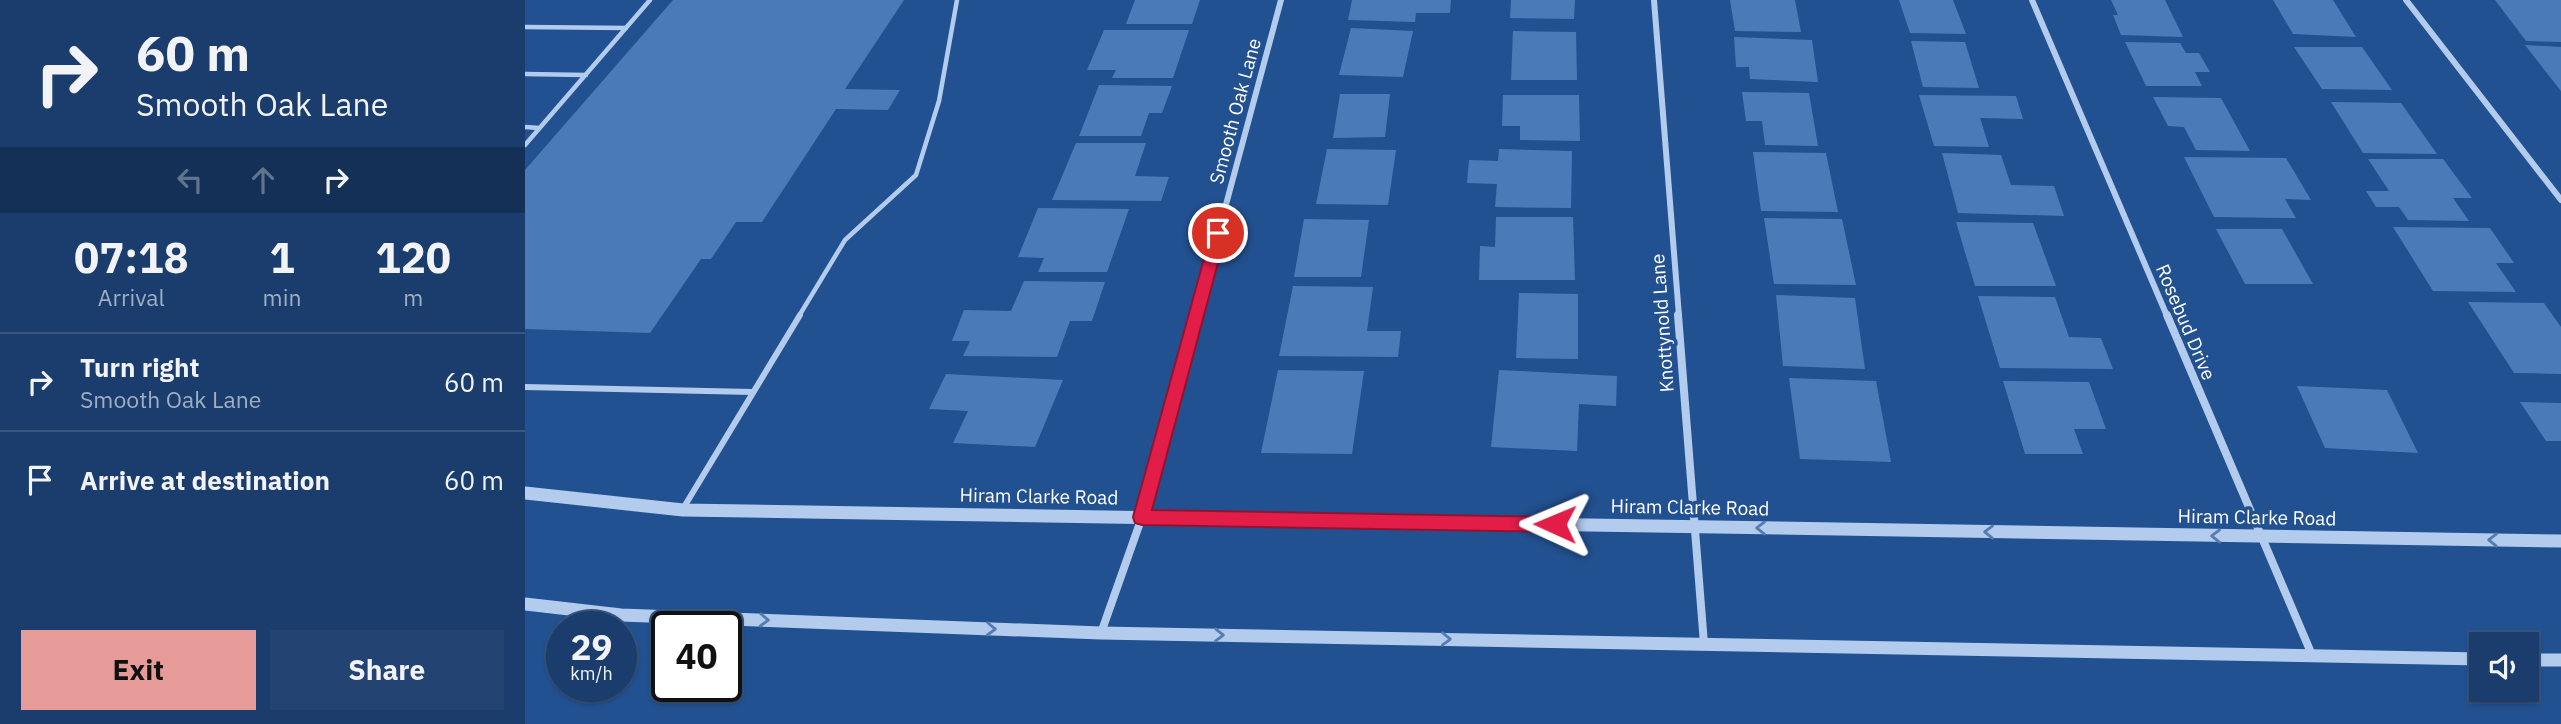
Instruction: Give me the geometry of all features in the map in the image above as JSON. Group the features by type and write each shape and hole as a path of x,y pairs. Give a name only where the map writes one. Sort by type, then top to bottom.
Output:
{"street":[{"name":"Smooth Oak Lane","path":"1101,633 1142,517 1281,0"},
{"name":"Knottynold Lane","path":"1654,0 1704,644"},
{"name":"Rosebud Drive","path":"2032,0 2312,655"},
{"path":"2406,0 2561,200"},
{"name":"Hiram Clarke Road","path":"525,493 683,510 2561,541"},
{"path":"525,604 621,615 1101,633 2469,659"},
{"path":"2539,660 2561,660"}],"lane":[{"path":"525,145 650,0"},
{"path":"683,510 845,240 916,175 939,101 957,0"},
{"path":"525,27 626,28"},
{"path":"525,74 586,75"},
{"path":"525,127 540,128"},
{"path":"525,387 752,392"}],"building":[{"path":"673,0 904,0 845,89 900,90 888,110 836,109 762,222 736,222 711,259 701,259 650,333 525,329 525,170"},
{"path":"1135,0 1200,0 1192,24 1126,24"},
{"path":"1352,0 1451,0 1450,13 1416,13 1415,22 1348,20"},
{"path":"1511,0 1575,0 1574,19 1510,18"},
{"path":"1730,0 1795,0 1801,32 1735,31"},
{"path":"1899,0 1953,0 1966,34 1910,33"},
{"path":"2111,0 2165,0 2183,37 2121,35 2113,15 2118,15"},
{"path":"2273,0 2333,0 2356,37 2293,34"},
{"path":"2495,0 2561,0 2561,42 2526,41"},
{"path":"1351,28 1413,31 1403,77 1339,75"},
{"path":"1104,30 1189,30 1173,78 1112,78 1116,70 1087,70"},
{"path":"1513,31 1576,32 1577,80 1511,80"},
{"path":"1734,37 1812,40 1818,82 1750,79 1749,67 1736,67"},
{"path":"1911,41 1965,42 1979,88 1923,87"},
{"path":"2125,42 2180,43 2186,53 2199,53 2210,72 2195,72 2202,86 2146,86"},
{"path":"2525,45 2561,47 2561,91"},
{"path":"2294,47 2362,47 2392,90 2322,89"},
{"path":"1099,85 1172,86 1162,113 1149,113 1141,136 1079,136"},
{"path":"1742,92 1809,93 1818,146 1765,145 1762,121 1746,121"},
{"path":"1340,94 1390,94 1385,137 1333,138"},
{"path":"1503,95 1579,95 1580,141 1520,140 1520,126 1502,126"},
{"path":"1919,95 2016,96 2023,119 1980,118 1989,147 1934,146"},
{"path":"2153,97 2221,98 2250,151 2196,150 2184,127 2168,126"},
{"path":"2331,102 2401,103 2437,154 2363,153"},
{"path":"1076,143 1146,143 1135,176 1169,177 1161,201 1052,200"},
{"path":"1327,149 1396,150 1388,205 1316,204"},
{"path":"1499,149 1572,151 1571,208 1495,207 1497,184 1467,183 1469,160 1498,161"},
{"path":"1753,152 1826,153 1838,212 1761,211"},
{"path":"1942,153 2001,155 2011,185 2054,186 2064,216 1958,213"},
{"path":"2184,157 2286,158 2311,200 2285,199 2296,218 2214,217"},
{"path":"2368,159 2443,159 2472,198 2453,198 2469,221 2408,220 2399,207 2376,207 2366,191 2389,191"},
{"path":"1038,208 1129,209 1107,272 1038,272 1044,258 1018,257"},
{"path":"1496,217 1573,217 1575,280 1479,280 1480,246 1495,247"},
{"path":"1764,218 1842,219 1856,285 1774,284"},
{"path":"1304,219 1369,220 1361,277 1294,277"},
{"path":"1956,222 2033,223 2056,286 1975,286"},
{"path":"2393,227 2490,228 2514,263 2496,263 2516,292 2433,291"},
{"path":"2216,229 2282,229 2313,284 2245,284"},
{"path":"1024,281 1105,282 1092,321 1070,321 1057,357 963,356 970,341 952,341 964,310 1011,311"},
{"path":"1293,286 1373,287 1367,331 1401,331 1398,357 1279,356"},
{"path":"1519,293 1578,294 1578,359 1516,358"},
{"path":"1776,295 1855,298 1865,369 1783,366"},
{"path":"1978,296 2055,297 2069,337 2101,338 2113,369 2000,368"},
{"path":"2468,302 2544,303 2561,327 2561,374 2514,373"},
{"path":"1278,370 1364,371 1352,454 1261,453"},
{"path":"1499,370 1617,376 1616,406 1579,404 1577,451 1491,447"},
{"path":"946,374 1063,380 1035,447 953,443 968,411 929,409"},
{"path":"1789,378 1876,381 1891,462 1800,459"},
{"path":"2003,381 2089,382 2106,429 2074,429 2083,454 2025,454"},
{"path":"2297,386 2387,390 2418,453 2325,448"},
{"path":"2520,402 2561,403 2561,441 2546,441"}],"route":[{"path":"1218,233 1142,517 1555,524"}]}
